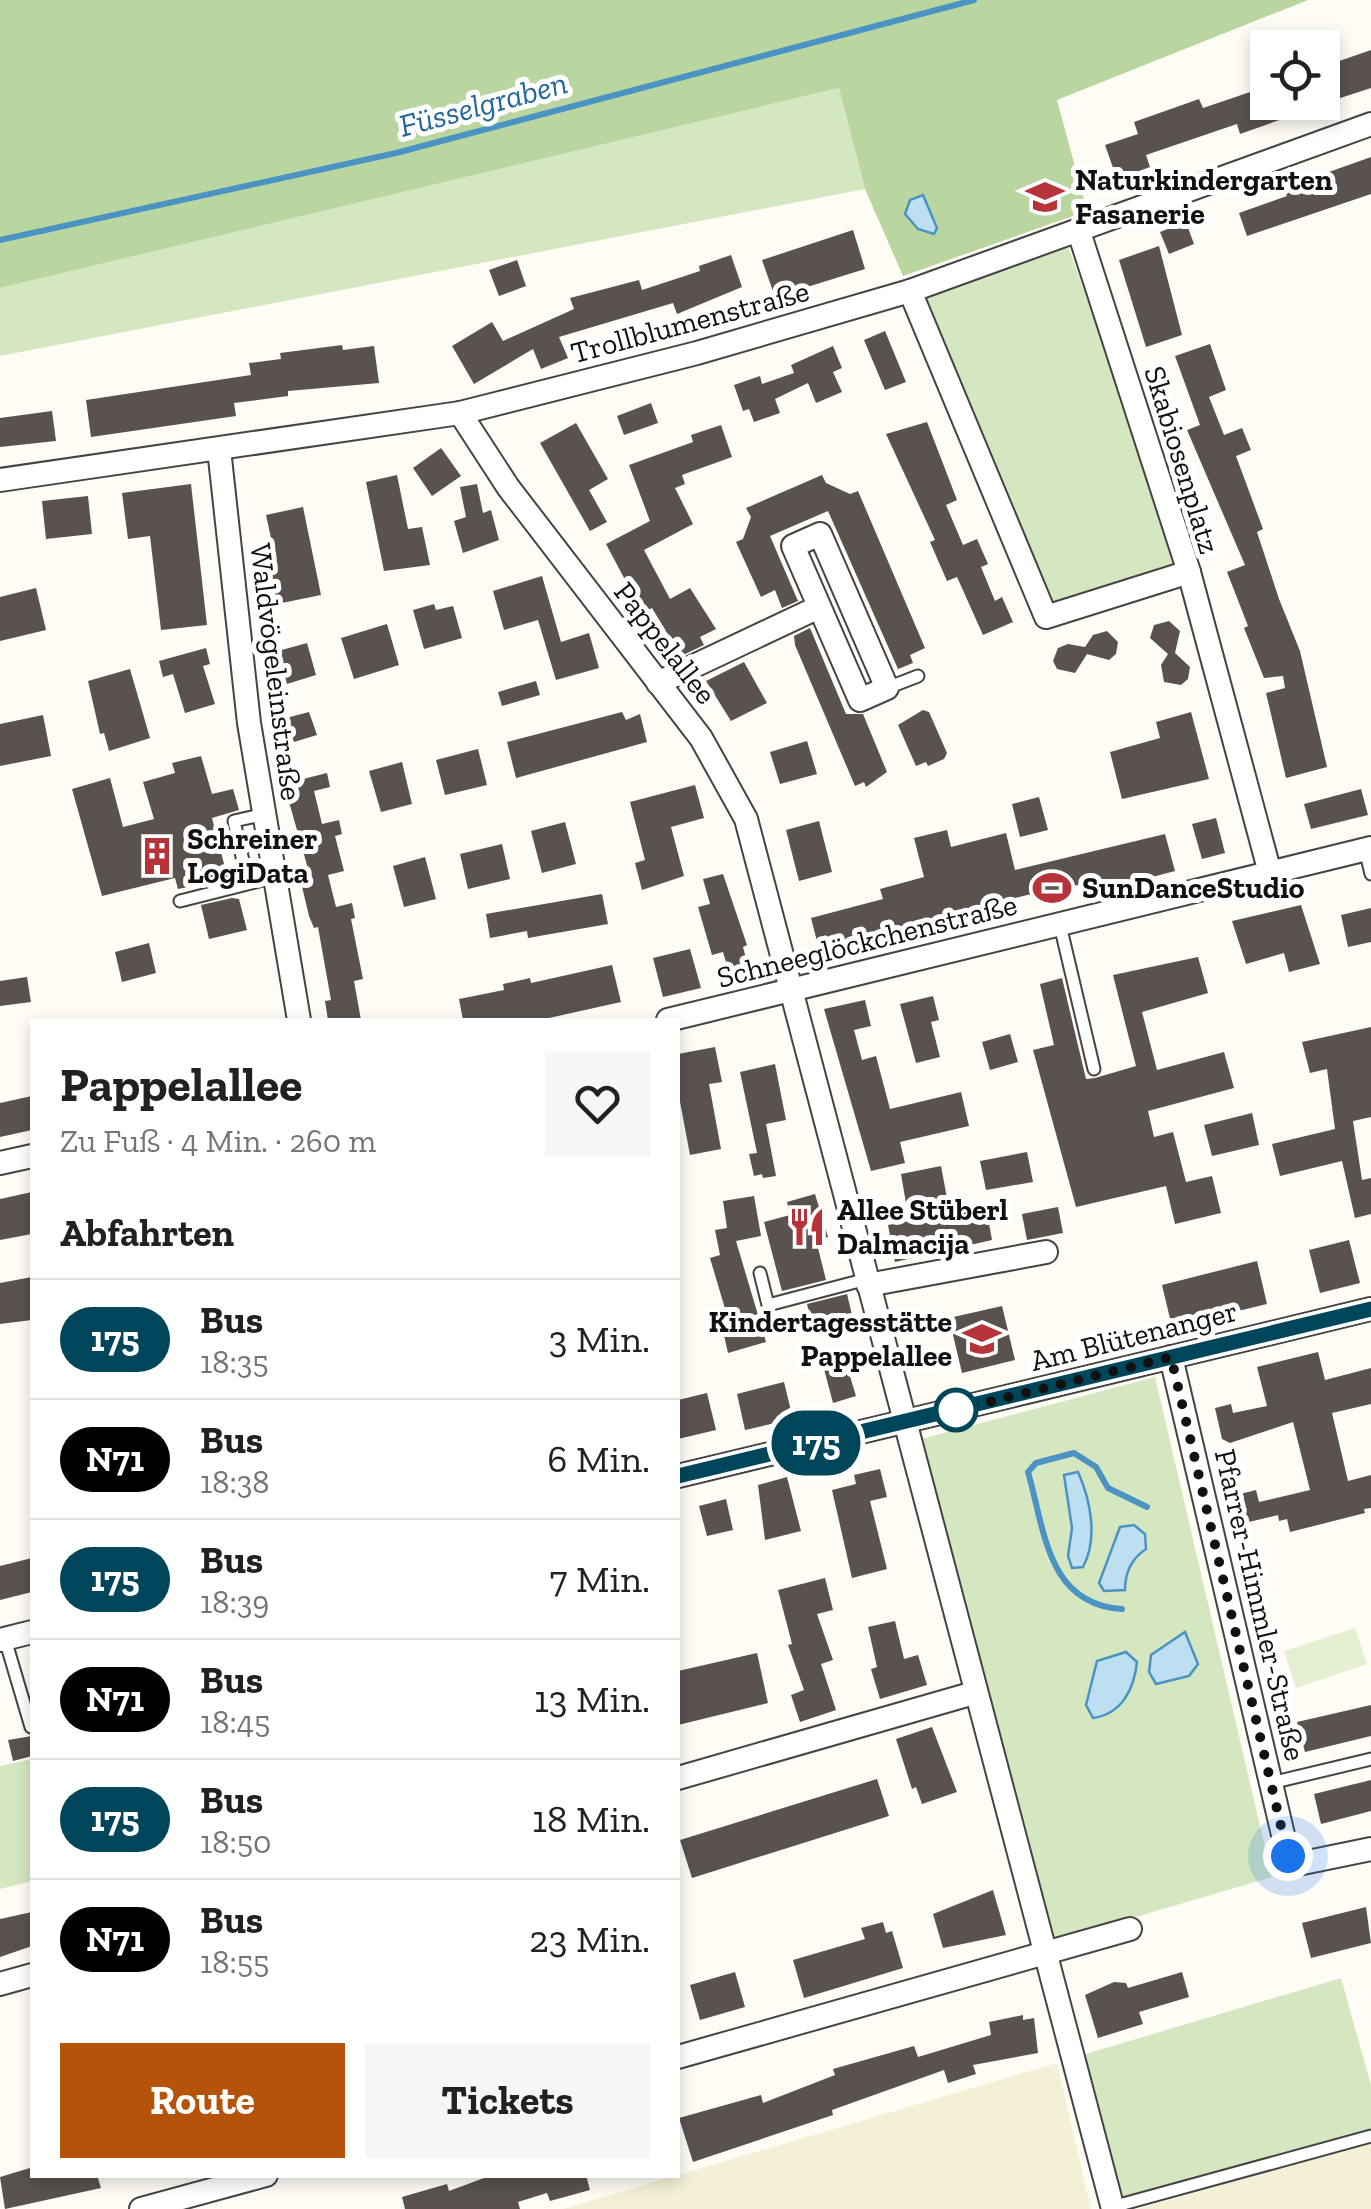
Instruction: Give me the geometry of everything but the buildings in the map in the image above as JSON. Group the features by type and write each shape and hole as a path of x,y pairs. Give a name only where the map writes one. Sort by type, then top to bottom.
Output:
{"street":[{"name":"Trollblumenstraße","path":"0,480 460,413 697,354 910,292 1371,124"},
{"name":"Skabiosenplatz","path":"910,292 1046,617 1190,572 1079,232"},
{"name":"Pappelallee","path":"460,413 508,487 735,792 746,819 974,1693 1048,1952 1112,2208"},
{"name":"Waldvögeleinstraße","path":"218,449 250,724 299,1018"},
{"path":"820,534 888,688 860,700 820,607 793,546 820,534"},
{"path":"1190,572 1270,873"},
{"path":"658,684 820,607"},
{"name":"Schneeglöckchenstraße","path":"677,1018 1368,848"},
{"path":"0,1162 30,1156"},
{"path":"868,1282 1046,1252"},
{"name":"Am Blütenanger","path":"680,1476 1371,1309"},
{"name":"Pfarrer-Himmler-Straße","path":"1171,1357 1270,1783 1293,1865 1371,1849"},
{"path":"2,1639 30,1632"},
{"path":"680,1777 974,1693"},
{"path":"680,2056 1130,1929"},
{"path":"0,1984 30,1976"},
{"path":"142,2209 255,2178"}],"lane":[{"path":"888,688 918,676"},
{"path":"248,884 234,822 264,814"},
{"path":"1368,848 1371,874"},
{"path":"180,901 275,877"},
{"path":"1060,925 1094,1068"},
{"path":"760,1273 768,1305 868,1282"},
{"path":"2,1639 30,1724"},
{"path":"1270,1783 1371,1758"},
{"path":"1112,2208 1371,2136"}],"shaded area":[{"path":"1057,2063 1091,2209 563,2209 668,2178 680,2178 680,2174"},
{"path":"1371,2142 1371,2209 1138,2209"}],"green space":[{"path":"0,0 1308,0 1057,100 1087,211 903,276 865,189 839,88 0,288"},
{"path":"839,88 865,189 0,356 0,288"},
{"path":"1068,246 1182,565 1047,607 920,298"},
{"path":"1155,1377 1272,1877 1054,1941 921,1439"},
{"path":"1355,1628 1367,1664 1296,1688 1284,1651"},
{"path":"30,1759 30,1882 0,1889 0,1766"},
{"path":"1341,1978 1371,2085 1371,2129 1117,2199 1079,2056"}],"water":[{"path":"923,195 937,228 934,234 918,229 905,214 910,200"},
{"path":"1078,1472 1089,1507 1091,1532 1083,1567 1072,1568 1068,1556 1072,1528 1064,1475"},
{"path":"1134,1525 1145,1534 1146,1549 1130,1566 1125,1590 1104,1591 1099,1583 1120,1527"},
{"path":"1185,1632 1198,1664 1189,1676 1156,1684 1149,1672 1151,1655"},
{"path":"1126,1652 1137,1662 1125,1699 1112,1711 1093,1718 1086,1705 1097,1661"}],"waterway":[{"name":"Füsselgraben","path":"0,240 396,153 974,0"},
{"path":"1122,1609 1097,1604 1078,1594 1064,1579 1045,1540 1028,1472 1036,1463 1074,1453 1096,1467 1108,1488 1147,1507"}],"bus line":[{"name":"175","path":"680,1476 1371,1309"}],"place":[{"name":"Naturkindergarten Fasanerie","path":"1045,197"},
{"name":"Schreiner LogiData","path":"157,856"},
{"name":"SunDanceStudio","path":"1052,888"},
{"name":"Allee Stüberl Dalmacija","path":"807,1227"},
{"name":"Kindertagesstätte Pappelallee","path":"982,1339"}],"route":[{"path":"956,1410 1171,1357 1288,1856"}]}
